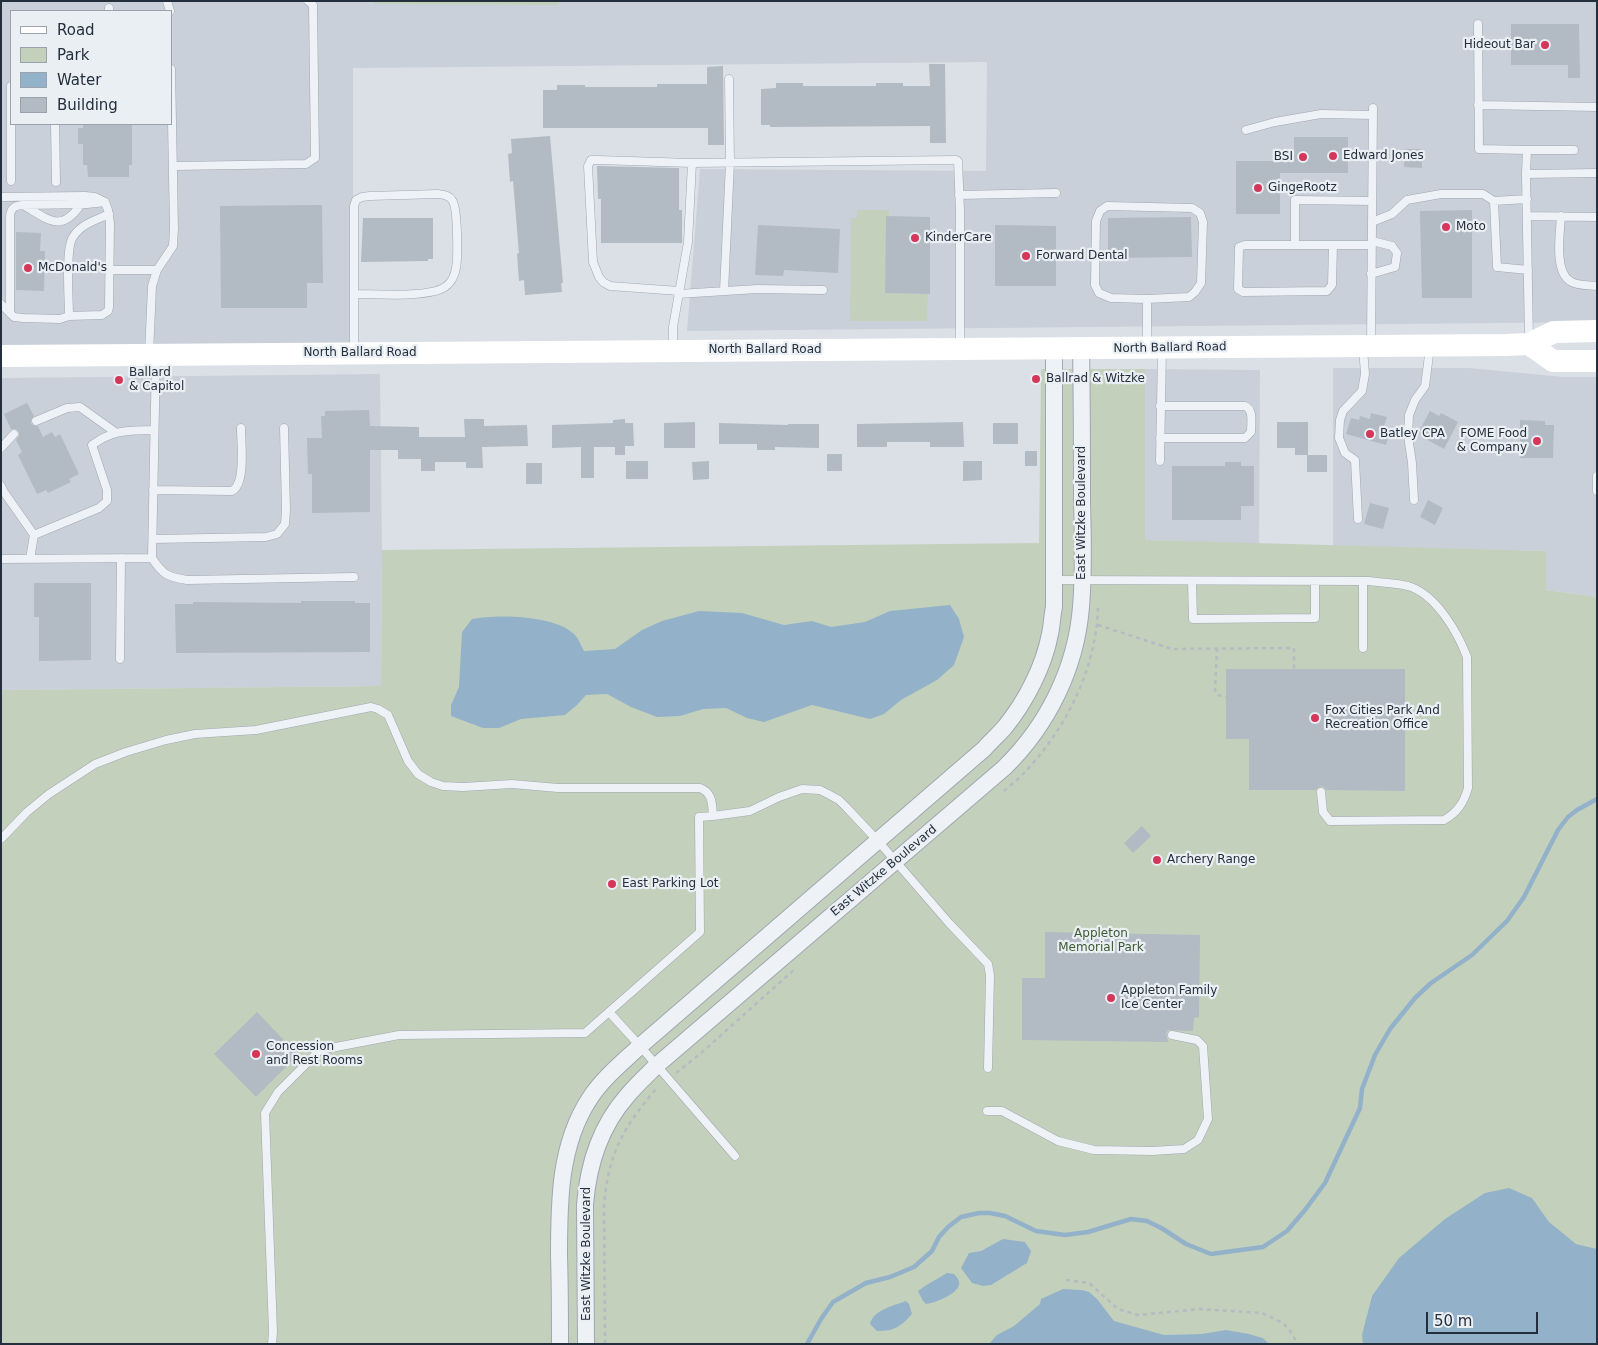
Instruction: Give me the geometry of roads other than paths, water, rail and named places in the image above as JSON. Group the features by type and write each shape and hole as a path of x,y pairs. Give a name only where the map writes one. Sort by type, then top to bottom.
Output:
{"main road":[{"name":"North Ballard Road","path":"1,356 1529,344 1554,332 1597,331"},
{"path":"1529,344 1554,361 1597,361"}],"street":[{"name":"East Witzke Boulevard","path":"560,1344 560,1200 563,1167 567,1149 590,1098 610,1075 640,1046 984,749 1015,714 1034,681 1046,648 1052,616 1054,580 1054,349"},
{"name":"East Witzke Boulevard","path":"586,1344 585,1205 587,1183 591,1163 599,1142 618,1107 627,1095 656,1066 1004,768 1018,754 1048,713 1062,685 1074,648 1080,621 1082,580 1081,349"}],"lane":[{"path":"173,166 306,164 315,158 313,5 308,1"},
{"path":"1478,24 1479,149 1574,150"},
{"path":"724,291 730,163 729,79"},
{"path":"1478,105 1597,107"},
{"path":"1246,130 1275,122 1321,114 1373,112 1372,243 1365,374 1362,391 1342,411 1339,438 1344,453 1355,460 1358,519"},
{"path":"172,118 174,228 172,246 157,270 152,286 154,430 152,558 161,572 171,577 187,580 354,577"},
{"path":"11,125 11,181"},
{"path":"55,125 56,182"},
{"path":"1527,150 1529,344"},
{"path":"823,290 704,293 610,286 599,277 593,262 588,166 591,160 692,163 958,161 960,349"},
{"path":"674,351 674,327 688,242 692,163"},
{"path":"1526,174 1597,173"},
{"path":"959,195 1056,193"},
{"path":"354,294 429,294 447,286 451,282 456,268 456,215 452,199 446,195 438,194 370,196 356,200 354,206 354,294 354,353"},
{"path":"1372,222 1392,214 1407,200 1441,194 1483,194 1494,201 1527,199"},
{"path":"1,198 85,196 95,197 105,202 109,214 110,270 108,311 102,315 40,319 14,316 1,304"},
{"path":"1295,245 1295,200 1372,201"},
{"path":"1494,201 1497,267 1528,270"},
{"path":"10,313 10,216 13,208 18,205 105,202"},
{"path":"23,205 46,218 61,222 74,215 81,204"},
{"path":"1107,206 1192,208 1200,213 1203,222 1201,283 1189,297 1147,300 1111,298 1099,293 1095,285 1096,221 1100,211 1107,206"},
{"path":"69,316 69,251 71,240 73,235 85,224 109,214"},
{"path":"1527,216 1597,217"},
{"path":"1561,216 1558,254 1565,277 1571,282 1597,286"},
{"path":"1333,245 1332,286 1327,291 1243,292 1238,289 1239,247 1245,245 1372,243 1392,246 1397,253 1395,267 1371,274"},
{"path":"110,270 157,270"},
{"path":"1147,300 1155,348 1160,406 1160,461"},
{"path":"1414,500 1408,436 1409,415 1415,400 1425,386 1430,345"},
{"path":"1160,406 1245,406 1251,412 1251,432 1245,438 1160,438"},
{"path":"36,421 67,408 80,407 115,432"},
{"path":"154,490 232,491 236,489 241,478 241,428"},
{"path":"153,538 266,537 277,534 285,524 286,510 284,428"},
{"path":"34,535 99,508 108,501 108,490 92,445 115,432 154,430"},
{"path":"1,448 14,434"},
{"path":"1596,476 1597,490"},
{"path":"1,486 34,535 30,559"},
{"path":"120,659 121,558"},
{"path":"1,559 152,558"},
{"path":"1054,580 1362,581 1399,584 1417,590 1438,608 1453,627 1467,657 1468,788 1465,799 1452,815 1444,820 1330,821 1322,812 1321,792"},
{"path":"1192,581 1193,619 1315,618 1315,581"},
{"path":"1362,581 1362,648"},
{"path":"1,839 27,812 49,794 95,764 126,752 166,740 195,734 256,730 371,707 378,708 388,715 404,754 418,774 443,786 462,787 512,784 558,788 700,788 705,790 711,797 713,816"},
{"path":"272,1344 270,1220 266,1171 265,1113 278,1092 320,1050 399,1035 585,1033 700,932 699,816 750,811 793,791 810,789 820,790 839,800 878,841 949,924 988,964 990,975 988,1068"},
{"path":"609,1012 735,1156"},
{"path":"987,1111 1002,1111 1058,1141 1094,1150 1152,1151 1184,1149 1198,1140 1208,1119 1203,1046 1197,1040 1172,1036"}],"water":[{"path":"950,605 959,619 964,637 954,665 937,680 901,700 884,714 870,719 812,705 764,722 747,718 726,708 703,709 680,716 657,717 631,707 607,694 586,695 565,715 521,719 499,728 483,728 451,716 451,705 459,687 462,632 472,619 510,617 553,623 574,634 584,651 615,649 642,630 662,621 699,611 742,613 784,625 812,621 831,627 865,622 890,611"},
{"path":"1509,1188 1532,1198 1549,1222 1576,1244 1597,1249 1597,1344 1363,1344 1362,1335 1372,1296 1399,1258 1445,1219 1485,1193"},
{"path":"1003,1239 1025,1242 1031,1251 1027,1263 991,1285 983,1286 972,1283 961,1268 969,1253 981,1251"},
{"path":"947,1273 954,1274 959,1281 957,1288 945,1298 926,1304 918,1291"},
{"path":"1063,1289 1089,1292 1114,1321 1164,1335 1202,1334 1226,1330 1263,1338 1269,1344 989,1344 997,1335 1014,1326 1040,1304 1041,1299"},
{"path":"906,1301 912,1314 900,1325 893,1329 877,1331 870,1324 880,1311"}],"waterway":[{"path":"807,1344 833,1302 866,1283 890,1277 914,1267 932,1251 939,1237 948,1227 961,1217 979,1213 990,1213 1005,1216 1036,1231 1065,1235 1088,1232 1131,1219 1147,1221 1186,1244 1211,1254 1263,1247 1287,1231 1325,1183 1360,1108 1362,1089 1375,1055 1390,1029 1415,998 1431,983 1472,955 1507,921 1524,897 1558,830 1568,817 1597,799"}],"place":[{"name":"Hideout Bar","path":"1545,45"},
{"name":"Edward Jones","path":"1333,156"},
{"name":"BSI","path":"1303,157"},
{"name":"GingeRootz","path":"1258,188"},
{"name":"Moto","path":"1446,227"},
{"name":"KinderCare","path":"915,238"},
{"name":"Forward Dental","path":"1026,256"},
{"name":"McDonald's","path":"28,268"},
{"name":"Ballrad & Witzke","path":"1036,379"},
{"name":"Ballard & Capitol","path":"119,380"},
{"name":"Batley CPA","path":"1370,434"},
{"name":"FOME Food & Company","path":"1537,441"},
{"name":"Fox Cities Park And Recreation Office","path":"1315,718"},
{"name":"Archery Range","path":"1157,860"},
{"name":"East Parking Lot","path":"612,884"},
{"name":"Appleton Family Ice Center","path":"1111,998"},
{"name":"Concession and Rest Rooms","path":"256,1054"}],"park label":[{"name":"Appleton Memorial Park","path":"1101,941"}]}
